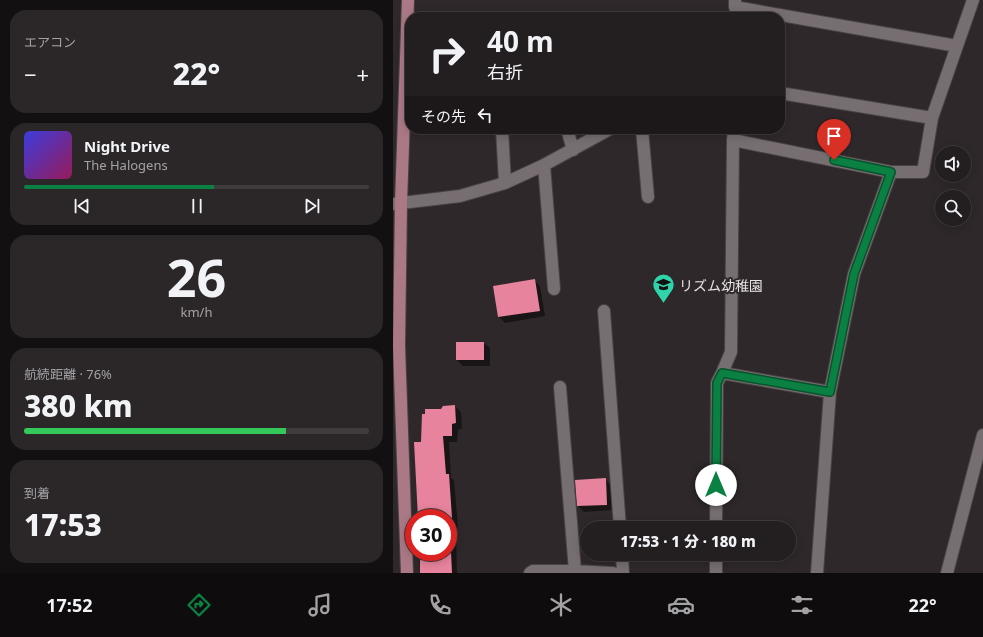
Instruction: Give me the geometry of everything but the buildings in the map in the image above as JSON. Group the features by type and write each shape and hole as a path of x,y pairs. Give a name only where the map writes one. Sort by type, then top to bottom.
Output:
{"main road":[{"path":"407,12 408,0"},
{"path":"405,56 397,204 399,346 407,573"}],"street":[{"path":"716,521 717,383 731,352 733,134 891,172 923,172 933,118 973,0 983,8"},
{"path":"735,8 758,12"},
{"path":"785,17 957,46"},
{"path":"785,94 933,118"},
{"path":"502,134 505,183"},
{"path":"568,134 573,150"},
{"path":"397,204 460,196 505,183 544,165 601,134"},
{"path":"642,134 648,197"},
{"path":"544,165 554,289"},
{"path":"817,573 830,392 854,274 891,172"},
{"path":"604,311 619,521"},
{"path":"722,373 830,392"},
{"path":"560,387 575,571"},
{"path":"947,573 982,440"},
{"path":"622,561 623,573"},
{"path":"716,561 716,573"},
{"path":"530,573 533,571 613,573"}],"place":[{"name":"リズム幼稚園","path":"663,304"}],"route":[{"path":"716,485 717,383 722,373 830,392 854,274 891,172 834,160"}]}
